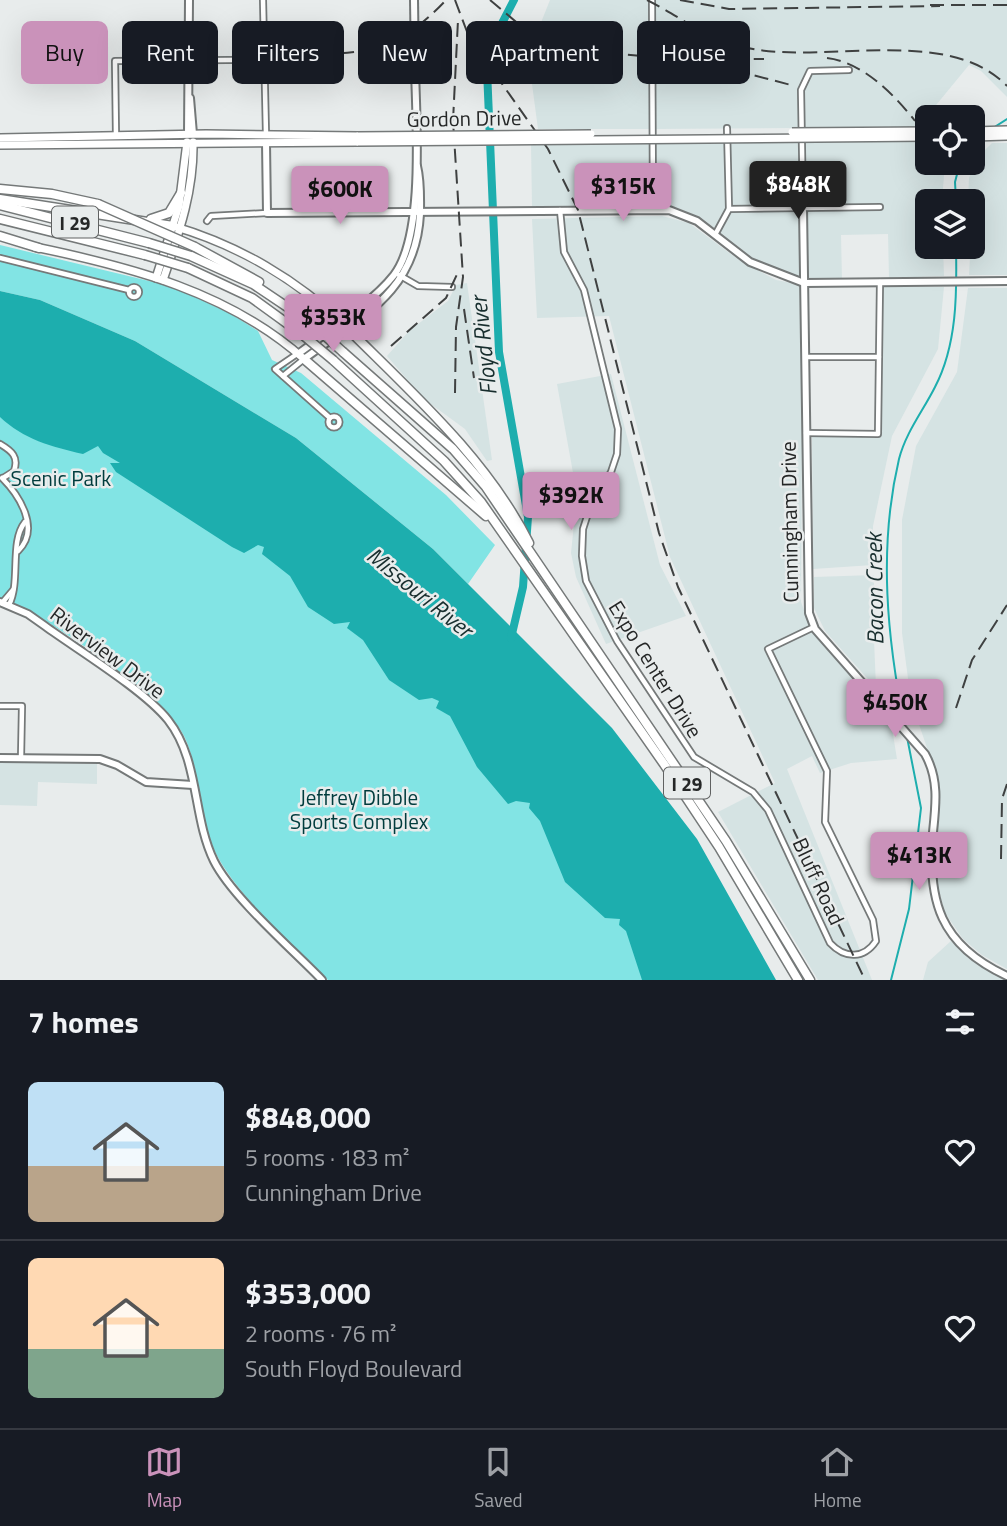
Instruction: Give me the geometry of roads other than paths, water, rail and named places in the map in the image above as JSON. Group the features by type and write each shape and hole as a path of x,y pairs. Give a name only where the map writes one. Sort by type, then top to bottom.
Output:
{"highway":[{"path":"0,189 60,195 98,204 193,251 239,269 266,286 276,299 311,323 488,483"},
{"path":"148,220 169,213 181,193"},
{"path":"0,199 148,220 177,227"},
{"name":"I 29","path":"0,205 149,243 193,251"},
{"name":"I 29","path":"0,219 188,268 252,298 333,360 444,461 554,603 719,847 798,980"},
{"path":"0,238 39,248"},
{"path":"343,324 450,433 488,483"},
{"path":"301,357 479,505"},
{"name":"I 29","path":"488,483 529,541 534,558 726,841 810,980"}],"main road":[{"path":"189,0 189,21"},
{"path":"343,324 384,298 403,277 415,249 417,212 414,0"},
{"path":"177,227 190,144 190,84"},
{"path":"985,131 1007,130"},
{"name":"Gordon Drive","path":"358,139 915,131"},
{"name":"Gordon Drive","path":"0,145 116,141 190,134 358,139 915,137"},
{"path":"985,136 1007,137"},
{"name":"Gordon Drive","path":"0,138 190,144 266,138"},
{"path":"266,138 267,213 653,209 682,215 716,233 750,262 804,283 1007,281"},
{"path":"190,144 195,164"},
{"path":"160,279 195,164 201,149 210,144"},
{"name":"Cunningham Drive","path":"803,208 807,600 814,627 925,754 934,774 936,790 931,863 935,900 944,924 962,948 1007,976"},
{"path":"39,248 160,279 244,315 301,357 343,324 396,273 408,248 417,212"},
{"path":"177,227 217,241 272,270 343,324"},
{"name":"Riverview Drive","path":"4,604 37,620 163,715 187,755 201,824 220,872 322,980"},
{"path":"0,758 100,760 153,785 193,785"}],"street":[{"path":"263,0 263,21"},
{"path":"652,0 653,209"},
{"path":"116,141 114,61 122,61"},
{"name":"Cunningham Drive","path":"803,208 803,81 810,71 849,70"},
{"path":"264,84 266,138"},
{"path":"716,233 729,209 727,128"},
{"path":"729,209 880,207"},
{"name":"Expo Center Drive","path":"560,210 564,252 584,290 618,429 617,454 611,472 591,504 583,528 582,556 586,581 617,641 694,757 753,792"},
{"path":"207,221 211,216 222,213 267,213"},
{"path":"0,258 130,290"},
{"path":"396,273 418,286 452,287"},
{"path":"806,433 878,434 880,282"},
{"path":"301,357 275,369 330,418"},
{"path":"283,376 301,357"},
{"path":"805,357 879,357"},
{"path":"0,444 12,452 16,465 12,474 1,478 21,498 25,522 13,590 4,604"},
{"name":"Bluff Road","path":"753,792 768,810 832,945 853,956 872,946 876,933 873,920 825,822 823,814 828,783 825,768 768,649 814,627"},
{"path":"0,706 22,706 20,758"}],"water":[{"name":"Missouri River","path":"0,291 40,300 135,341 296,438 433,549 612,728 697,839 776,980 642,980 626,931 619,925 620,919 605,918 565,882 540,821 529,808 530,803 516,801 508,804 477,767 450,716 436,708 439,701 432,698 419,700 389,680 363,640 347,628 350,622 334,624 308,607 290,576 262,554 264,547 258,545 244,553 232,547 116,472 110,463 120,463 103,453 98,446 83,454 38,441 9,425 0,417"}],"waterway":[{"name":"Floyd River","path":"511,638 523,587 528,517 499,352 487,70 499,29 514,0"},
{"name":"Bacon Creek","path":"993,128 1007,119"},
{"name":"Bacon Creek","path":"955,189 957,175"},
{"name":"Bacon Creek","path":"905,728 887,594 892,492 902,449 935,387 948,354 956,301 956,259"},
{"name":"Bacon Creek","path":"891,980 909,909 921,808 907,737"}],"railway":[{"path":"344,53 388,44 425,20 446,0"},
{"path":"455,0 469,37 548,149 578,210 659,533 678,587 865,980"},
{"path":"490,0 515,21"},
{"path":"647,0 710,35 737,46 784,52 921,52 954,57 983,68 1007,86"},
{"path":"680,0 729,9 940,6"},
{"path":"930,5 1007,5"},
{"path":"455,393 456,327 463,277 453,121 458,20"},
{"path":"623,54 676,59 764,59"},
{"path":"827,58 853,66 865,73 887,90 915,121"},
{"path":"750,74 791,85"},
{"path":"391,346 446,298 459,270"},
{"path":"464,309 474,378"},
{"path":"956,708 972,660 1007,605"},
{"path":"1001,859 1002,799 1007,784"}],"park label":[{"name":"Scenic Park","path":"61,478"},
{"name":"Jeffrey Dibble Sports Complex","path":"359,809"}]}
